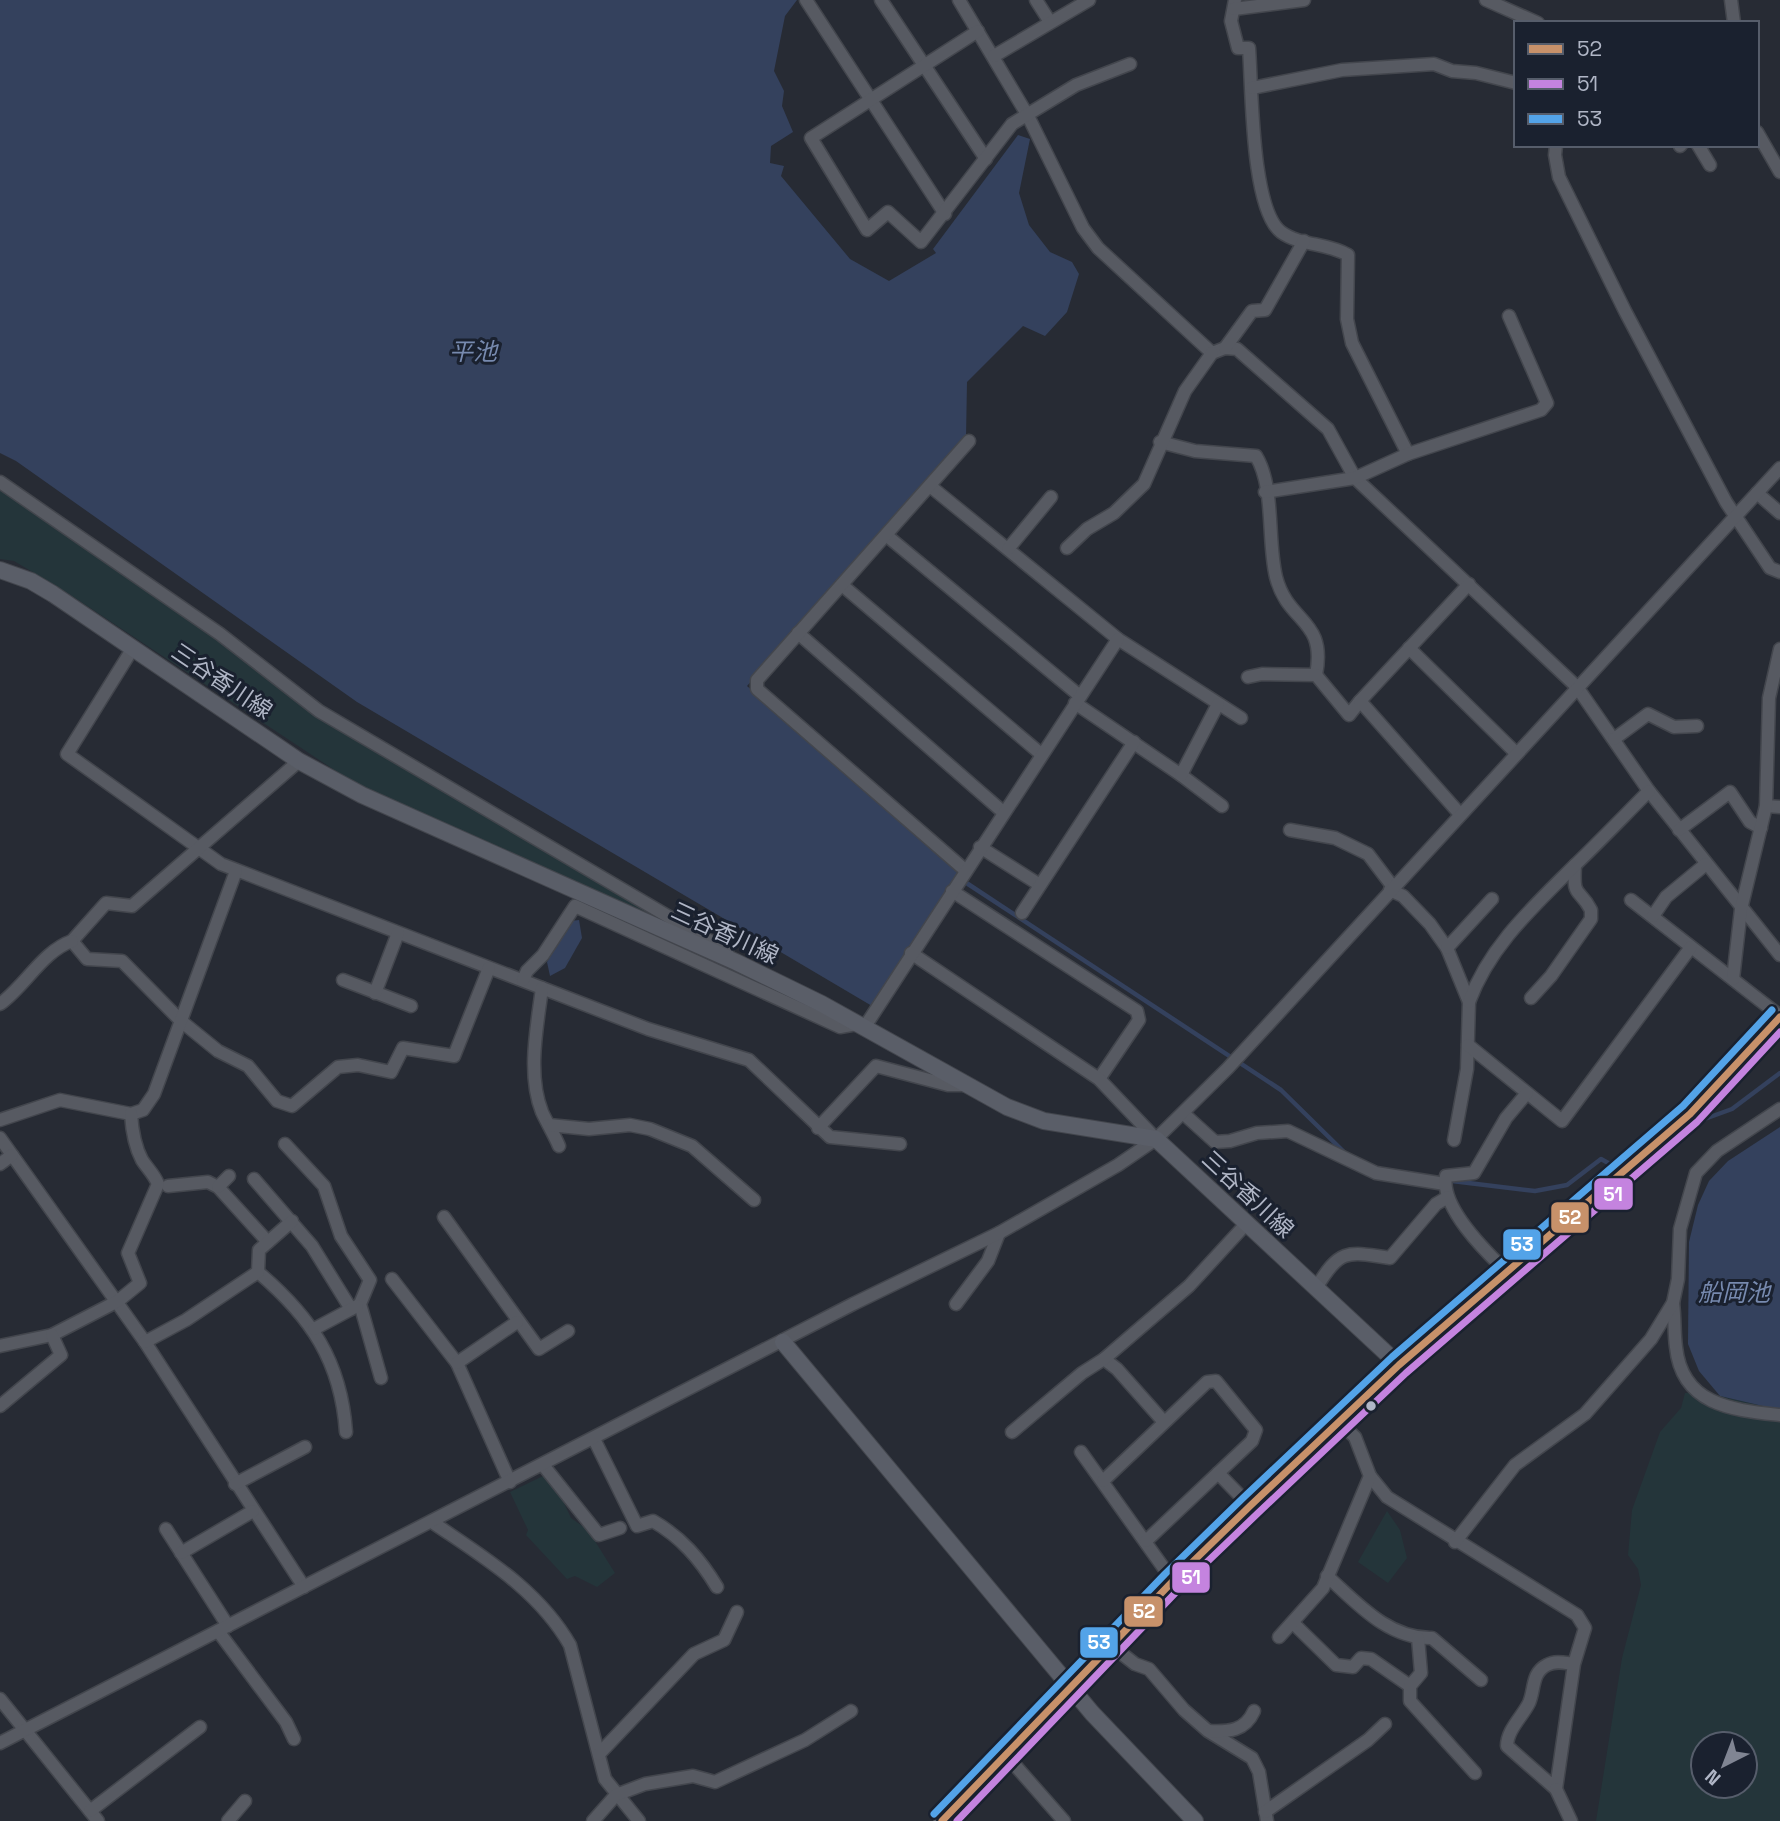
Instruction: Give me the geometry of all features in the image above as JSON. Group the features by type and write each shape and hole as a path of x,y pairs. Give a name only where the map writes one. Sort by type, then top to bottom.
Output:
{"main road":[{"name":"三谷香川線","path":"0,570 31,581 299,761 386,806 736,962 861,1026 1007,1107 1044,1121 1156,1139 1399,1365"},
{"path":"943,1821 1173,1580 1399,1365 1690,1114 1780,1016"},
{"path":"783,1342 1070,1687 1195,1821"}],"street":[{"path":"806,0 945,214"},
{"path":"881,0 986,159"},
{"path":"959,0 1028,116 1083,229 1098,248 1212,353"},
{"path":"1036,0 1050,22"},
{"path":"993,56 1089,0"},
{"path":"1304,0 1234,5 1231,21 1238,47 1249,48 1258,181 1269,215 1278,230 1348,254 1347,319 1352,343 1408,454"},
{"path":"1486,0 1533,21"},
{"path":"1731,0 1734,21"},
{"path":"978,31 811,138 867,230 888,212 921,242 1012,124 1076,85 1130,64"},
{"path":"1252,89 1342,70 1434,64 1452,71 1476,73 1514,82"},
{"path":"1759,135 1780,172"},
{"path":"1556,147 1559,177 1726,502 1770,568 1780,572"},
{"path":"1699,147 1710,165"},
{"path":"1225,348 1252,311 1265,310 1304,241"},
{"path":"1265,492 1355,478 1408,454 1541,410 1547,403 1510,316"},
{"path":"1067,548 1087,529 1114,513 1144,484 1160,442 1185,391 1212,353 1225,348 1237,349 1328,429 1355,478 1577,687 1649,791 1780,955"},
{"path":"965,870 757,689 757,680 969,441"},
{"path":"1160,442 1195,451 1256,456 1266,471 1265,492 1276,576 1285,603 1309,624 1315,635 1319,658 1315,675"},
{"path":"0,1743 999,1233 1156,1139 1184,1114 1244,1050 1515,752 1780,468"},
{"path":"0,482 220,634 318,712 679,921 731,954 736,962"},
{"path":"930,486 1118,639 1241,718"},
{"path":"1757,493 1780,513"},
{"path":"1008,550 1051,497"},
{"path":"886,535 1077,700 1222,806"},
{"path":"1248,677 1262,674 1315,675 1349,715 1469,584"},
{"path":"842,585 1041,754"},
{"path":"798,633 1003,812"},
{"path":"523,980 575,906 840,1027 861,1026 1118,639"},
{"path":"133,648 67,754 220,864 648,1029 749,1060 818,1129 830,1137 900,1144"},
{"path":"1409,648 1515,752"},
{"path":"1733,979 1741,909 1766,806 1769,698 1780,649"},
{"path":"1360,701 1459,813"},
{"path":"1181,775 1218,704"},
{"path":"1614,739 1648,714 1674,727 1697,726"},
{"path":"1022,913 1134,742"},
{"path":"0,1004 18,991 59,946 72,942 106,903 132,906 299,761"},
{"path":"1454,1140 1467,1069 1469,1002 1483,967 1504,940 1649,791"},
{"path":"1679,830 1730,792 1750,822 1761,828"},
{"path":"1766,806 1780,807"},
{"path":"1290,830 1335,838 1368,854 1391,888 1412,905 1447,948 1469,1002"},
{"path":"979,847 1040,885"},
{"path":"1653,916 1666,897 1706,864"},
{"path":"1531,998 1551,976 1591,919 1591,910 1577,895 1574,886 1575,865"},
{"path":"0,1120 60,1100 131,1114 143,1110 154,1094 236,871"},
{"path":"952,891 1137,1011 1139,1020 1099,1079"},
{"path":"1447,948 1492,899"},
{"path":"1631,900 1780,1016"},
{"path":"375,993 398,933"},
{"path":"72,942 87,959 122,961 181,1021 218,1051 248,1066 277,1101 292,1106 338,1068 358,1065 391,1072 403,1048 454,1056 489,968"},
{"path":"1468,1045 1562,1121 1691,947"},
{"path":"911,953 1099,1079 1156,1139"},
{"path":"343,980 411,1006"},
{"path":"542,988 534,1052 541,1111 559,1146"},
{"path":"818,1129 876,1066 948,1085 967,1085"},
{"path":"1184,1114 1215,1142 1230,1141 1257,1133 1288,1131 1377,1172 1446,1185 1474,1173 1506,1118 1527,1093"},
{"path":"1780,1109 1717,1150 1696,1174 1680,1229 1678,1279 1673,1303 1675,1348 1682,1368 1698,1391 1712,1404 1756,1414 1780,1415"},
{"path":"0,1346 52,1335 118,1301 140,1283 128,1253 159,1184 153,1171 143,1162 133,1138 131,1114"},
{"path":"550,1125 589,1129 629,1125 650,1129 691,1146 754,1200"},
{"path":"0,1138 118,1301 304,1587"},
{"path":"285,1144 324,1186 341,1237 370,1280 356,1306 314,1329"},
{"path":"0,1164 12,1155"},
{"path":"218,1187 229,1176"},
{"path":"254,1179 292,1221 356,1306 381,1378"},
{"path":"168,1186 208,1182 218,1187 268,1242"},
{"path":"1446,1185 1470,1234 1507,1272"},
{"path":"1316,1288 1329,1267 1342,1254 1361,1252 1390,1258 1436,1204 1446,1185"},
{"path":"444,1217 539,1349 568,1331"},
{"path":"258,1272 259,1250 292,1221"},
{"path":"1012,1432 1082,1373 1104,1359 1189,1286 1246,1224"},
{"path":"956,1304 988,1261 999,1233"},
{"path":"145,1342 186,1320 258,1272"},
{"path":"258,1272 288,1297 314,1329 328,1354 345,1415 346,1432"},
{"path":"392,1279 457,1363 510,1482"},
{"path":"1455,1542 1515,1465 1585,1414 1631,1365 1673,1303"},
{"path":"457,1363 517,1322"},
{"path":"0,1406 61,1355 52,1335"},
{"path":"1104,1359 1117,1369 1164,1422"},
{"path":"1103,1481 1207,1382 1216,1381 1256,1430 1252,1441 1146,1541"},
{"path":"1338,1422 1355,1437 1370,1476 1387,1497 1455,1542 1577,1615 1585,1628 1574,1664 1556,1789"},
{"path":"594,1439 638,1526 653,1521 677,1535 706,1569 717,1587"},
{"path":"235,1484 305,1447"},
{"path":"1081,1452 1173,1580"},
{"path":"543,1465 599,1535 620,1528"},
{"path":"1218,1473 1250,1506"},
{"path":"1279,1637 1323,1587 1370,1476"},
{"path":"181,1553 253,1511"},
{"path":"432,1522 513,1578 563,1633 570,1645 605,1779 639,1821"},
{"path":"166,1529 223,1629 286,1722 294,1739"},
{"path":"1327,1576 1383,1625 1418,1638 1432,1638 1481,1680"},
{"path":"598,1754 694,1654 724,1640 737,1612"},
{"path":"1293,1622 1336,1665 1353,1667 1362,1657 1371,1659 1410,1686"},
{"path":"1418,1638 1422,1673 1410,1686 1410,1701 1475,1773"},
{"path":"1112,1646 1135,1664 1149,1670 1184,1710 1209,1731 1252,1758 1259,1772 1266,1816 1368,1740 1385,1724"},
{"path":"1571,1821 1556,1789 1507,1746 1507,1738 1531,1699 1532,1682 1545,1665 1558,1662 1574,1664"},
{"path":"0,1699 93,1817 200,1727"},
{"path":"593,1821 616,1795 645,1784 693,1776 715,1782 805,1740 851,1711"},
{"path":"1209,1731 1240,1728 1249,1723 1254,1711"},
{"path":"1006,1755 1064,1821"},
{"path":"228,1821 244,1801"}],"shaded area":[{"path":"0,485 219,637 311,709 670,924 354,783 66,592 14,561 0,559"},
{"path":"1694,1392 1707,1400 1720,1396 1780,1410 1780,1821 1596,1821 1622,1658 1641,1585 1638,1569 1628,1555 1632,1510 1660,1432 1681,1408 1685,1393"},
{"path":"543,1476 559,1492 571,1518 588,1530 615,1573 597,1587 575,1576 567,1579 526,1535 528,1530 510,1492"},
{"path":"1387,1511 1400,1530 1407,1558 1388,1583 1358,1562"}],"water":[{"name":"平池","path":"0,0 797,0 785,16 774,71 784,91 782,106 793,132 771,146 770,163 784,166 781,176 850,259 889,281 936,253 933,249 1018,135 1030,139 1019,193 1029,225 1050,252 1072,262 1079,274 1067,312 1045,336 1023,326 967,382 966,438 747,686 958,873 872,1006 357,702 16,461 0,453"},
{"path":"579,920 582,938 565,968 550,976 547,962 571,921"},
{"name":"船岡池","path":"1780,1127 1780,1410 1720,1396 1699,1371 1688,1344 1689,1242 1698,1205 1709,1181 1728,1161"}],"waterway":[{"path":"968,884 1281,1090 1344,1152"},
{"path":"1699,1121 1732,1109 1780,1073"},
{"path":"1452,1181 1535,1191 1567,1185 1601,1159 1610,1164 1632,1148 1639,1152"}],"transit line":[{"name":"53","path":"934,1814 1165,1574 1243,1498 1392,1357 1683,1106 1772,1010"},
{"name":"52","path":"942,1821 1173,1581 1250,1506 1399,1365 1690,1114 1780,1017"},
{"name":"51","path":"957,1821 1180,1588 1257,1514 1406,1373 1697,1122 1780,1032"}]}
